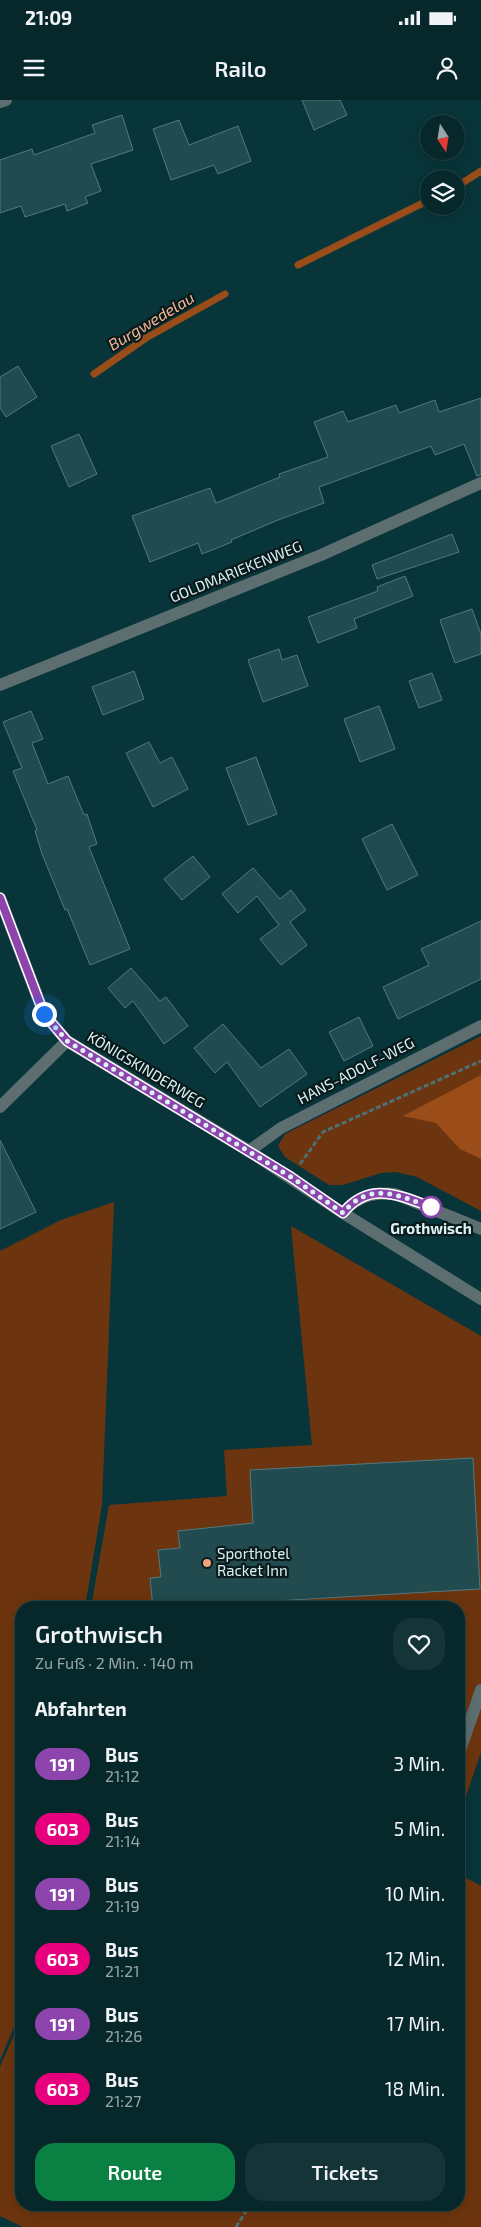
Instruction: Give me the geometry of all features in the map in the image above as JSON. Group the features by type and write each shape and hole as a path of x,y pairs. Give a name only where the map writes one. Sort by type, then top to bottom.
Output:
{"street":[{"path":"0,102 6,100"},
{"name":"GOLDMARIEKENWEG","path":"0,685 321,555 481,483"},
{"name":"KÖNIGSKINDERWEG","path":"0,898 44,1014 67,1041 291,1177 343,1213 481,1299"},
{"name":"HANS-ADOLF-WEG","path":"249,1151 281,1128 481,1026"},
{"path":"0,1107 67,1041"},
{"path":"343,1213 349,1206 366,1195 395,1194 481,1230"},
{"path":"465,1736 481,1690"}],"path":[{"path":"291,1177 323,1132 481,1061"},
{"path":"236,2227 246,2211"}],"shaded area":[{"path":"481,1036 481,1211 417,1177 396,1172 381,1173 343,1185 329,1185 285,1157 278,1146 285,1134"},
{"path":"481,1075 481,1159 460,1149 436,1123 403,1116"},
{"path":"114,1202 102,1505 86,1601 15,1601 15,2025 0,2060 0,1251 61,1220"},
{"path":"291,1226 481,1336 481,1752 465,1799 465,1601 92,1601 109,1505 227,1496 224,1450 312,1445"},
{"path":"465,1877 481,1886 481,2227 23,2227 0,2216 0,2067 15,2033 15,2211 465,2211"}],"building":[{"path":"302,100 340,100 347,115 314,130"},
{"path":"122,115 133,150 91,164 101,191 85,197 88,203 67,211 65,204 25,217 21,206 0,213 0,160 32,149 34,155 95,133 92,125"},
{"path":"179,120 189,145 238,126 251,161 218,174 214,165 171,180 153,129"},
{"path":"18,366 37,397 6,417 0,408 0,377"},
{"path":"481,398 481,475 477,476 464,444 435,455 431,446 319,487 324,503 278,520 231,540 232,542 202,554 198,543 150,562 132,516 210,488 216,503 280,477 279,474 328,457 314,422 343,411 348,422 396,405 399,413 435,400 439,412"},
{"path":"79,434 97,474 69,487 51,446"},
{"path":"452,534 459,552 377,579 372,565"},
{"path":"405,576 413,596 354,619 357,628 318,643 308,617 378,591 377,587"},
{"path":"472,609 481,634 481,654 455,663 440,620"},
{"path":"279,649 282,660 297,655 308,686 263,702 248,660"},
{"path":"134,671 144,699 103,715 92,687"},
{"path":"432,673 442,700 419,708 409,681"},
{"path":"379,706 395,749 360,762 344,719"},
{"path":"31,711 43,739 32,743 48,784 68,776 84,815 87,814 97,844 89,847 130,949 90,965 42,854 35,831 37,830 13,771 22,768 3,722"},
{"path":"149,742 160,763 172,757 188,789 153,807 126,753"},
{"path":"256,757 277,814 248,825 226,768"},
{"path":"392,824 418,875 387,890 362,839"},
{"path":"193,856 210,877 182,900 164,879"},
{"path":"253,868 280,899 291,890 306,910 290,922 307,945 281,965 260,939 279,925 257,896 238,913 222,894"},
{"path":"481,921 481,979 398,1019 383,987 429,965 421,949"},
{"path":"131,968 160,1001 166,997 188,1026 164,1044 133,1001 125,1008 108,988"},
{"path":"359,1017 373,1046 344,1061 329,1032"},
{"path":"223,1024 261,1068 289,1049 307,1074 260,1107 227,1062 215,1073 194,1048"},
{"path":"0,1140 36,1212 0,1229"},
{"path":"473,1458 480,1589 269,1601 152,1601 150,1578 161,1577 158,1550 180,1548 178,1531 253,1523 250,1470"}],"waterway":[{"name":"Burgwedelau","path":"465,181 481,171"},
{"name":"Burgwedelau","path":"298,265 420,204"},
{"name":"Burgwedelau","path":"94,374 146,338 225,294"}],"bus line":[{"name":"191","path":"0,898 44,1014 67,1041 291,1177 343,1213 349,1206 366,1195 381,1193 395,1194 431,1207"}],"place":[{"name":"Grothwisch","path":"431,1207"},
{"name":"Sporthotel Racket Inn","path":"207,1563"}],"route":[{"path":"44,1014 67,1041 291,1177 343,1213 349,1206 366,1195 381,1193 395,1194 431,1207"}]}
